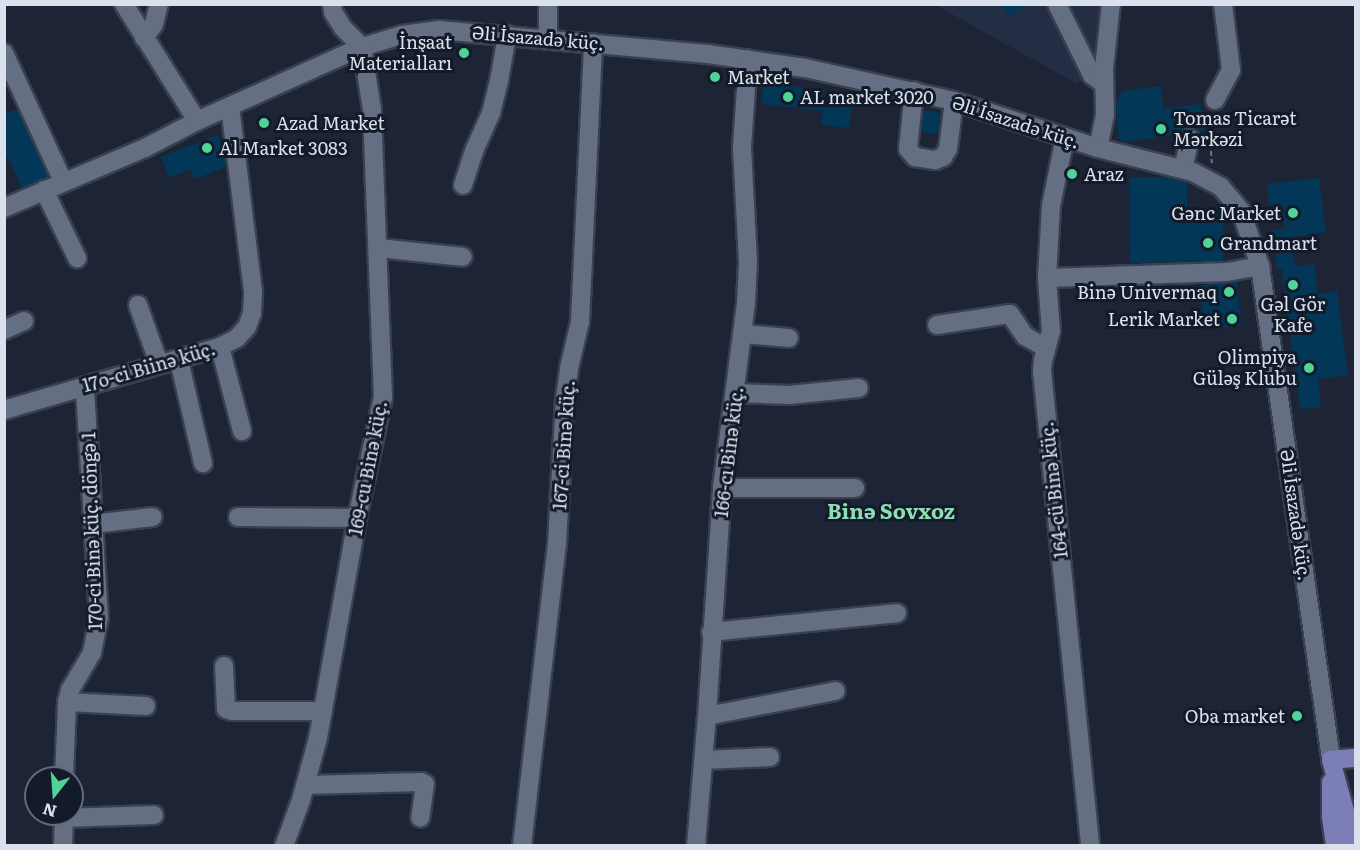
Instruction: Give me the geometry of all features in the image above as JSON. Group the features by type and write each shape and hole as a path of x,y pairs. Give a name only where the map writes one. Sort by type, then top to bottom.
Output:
{"main road":[{"path":"1351,846 1339,816 1331,760 1356,758"},
{"path":"1335,846 1339,816"}],"street":[{"path":"124,4 197,121"},
{"path":"144,38 154,24 159,4"},
{"path":"332,4 343,28 362,47"},
{"path":"548,4 548,38"},
{"path":"1057,4 1092,75 1104,84"},
{"path":"1098,148 1105,115 1104,84 1111,4"},
{"path":"1215,100 1228,79 1232,61 1223,4"},
{"name":"Əli İsazadə küç.","path":"4,208 145,148 197,121 362,47 426,31 548,38 748,59 914,91 1098,148 1183,169 1214,183 1232,198 1241,211 1260,266 1331,760"},
{"path":"463,185 474,151 491,112 500,81 507,35"},
{"name":"167-ci Binə küç.","path":"522,846 556,557 565,398 569,368 580,322 593,43"},
{"name":"169-cu Binə küç.","path":"284,846 306,785 323,711 357,518 383,397 372,110 362,47"},
{"path":"4,53 63,181"},
{"name":"166-cı Binə küç.","path":"696,846 722,488 744,334 748,262 742,147 748,59"},
{"path":"914,91 908,149 915,157 935,160 946,154 954,102"},
{"name":"17o-ci Biinə küç.","path":"4,411 220,347 242,335 250,321 253,308 230,106"},
{"name":"164-cü Binə küç.","path":"1065,137 1051,206 1047,278 1051,331 1042,371 1090,846"},
{"path":"1183,169 1190,139"},
{"path":"44,190 77,258"},
{"path":"378,248 463,257"},
{"path":"1047,278 1227,272 1260,266"},
{"path":"138,305 159,364"},
{"path":"937,325 1010,314 1025,336 1046,348"},
{"path":"4,330 24,321"},
{"path":"744,334 789,338"},
{"path":"220,347 242,431"},
{"path":"179,360 203,463"},
{"name":"170-ci Binə küç. döngə 1","path":"64,766 67,702 70,690 92,653 98,628 85,386"},
{"path":"736,393 789,395 859,388"},
{"path":"722,488 855,488"},
{"path":"93,524 153,517"},
{"path":"238,517 357,518"},
{"path":"711,632 897,613"},
{"path":"224,666 226,709 232,711 323,711"},
{"path":"707,716 836,691"},
{"path":"67,702 146,706"},
{"path":"704,760 770,757"},
{"path":"306,785 421,782 425,784 420,818"},
{"path":"84,816 154,815"},
{"path":"63,846 64,826"}],"path":[{"path":"1214,183 1207,119 1215,100"}],"shaded area":[{"path":"936,5 1104,5 1098,69 1077,84"}],"building":[{"path":"1001,4 1030,4 1008,17"},
{"path":"763,83 824,90 823,99 852,102 849,128 821,125 823,111 761,104"},
{"path":"1161,86 1163,109 1201,104 1204,131 1187,128 1180,134 1125,142 1118,138 1116,104 1122,91"},
{"path":"17,109 49,177 22,188 8,157 4,159 4,115"},
{"path":"923,110 941,113 937,135 920,132"},
{"path":"218,135 224,150 226,167 195,179 191,169 169,178 161,157"},
{"path":"1129,177 1166,177 1187,182 1187,212 1223,212 1223,261 1130,263"},
{"path":"1319,178 1326,232 1291,237 1295,266 1314,264 1318,294 1337,291 1348,375 1318,379 1321,407 1300,409 1282,269 1277,270 1272,230 1285,229 1281,204 1269,206 1267,184"},
{"path":"1237,282 1241,326 1204,329 1200,285"}],"place":[{"name":"İnşaat Materialları","path":"464,53"},
{"name":"Market","path":"715,77"},
{"name":"AL market 3020","path":"788,97"},
{"name":"Azad Market","path":"264,123"},
{"name":"Tomas Ticarət Mərkəzi","path":"1161,129"},
{"name":"Al Market 3083","path":"207,148"},
{"name":"Araz","path":"1072,174"},
{"name":"Gənc Market","path":"1293,213"},
{"name":"Grandmart","path":"1208,243"},
{"name":"Gəl Gör Kafe","path":"1293,285"},
{"name":"Binə Univermaq","path":"1229,292"},
{"name":"Lerik Market","path":"1232,319"},
{"name":"Olimpiya Güləş Klubu","path":"1309,368"},
{"name":"Oba market","path":"1297,716"}],"district":[{"name":"Binə Sovxoz","path":"891,510"}]}
